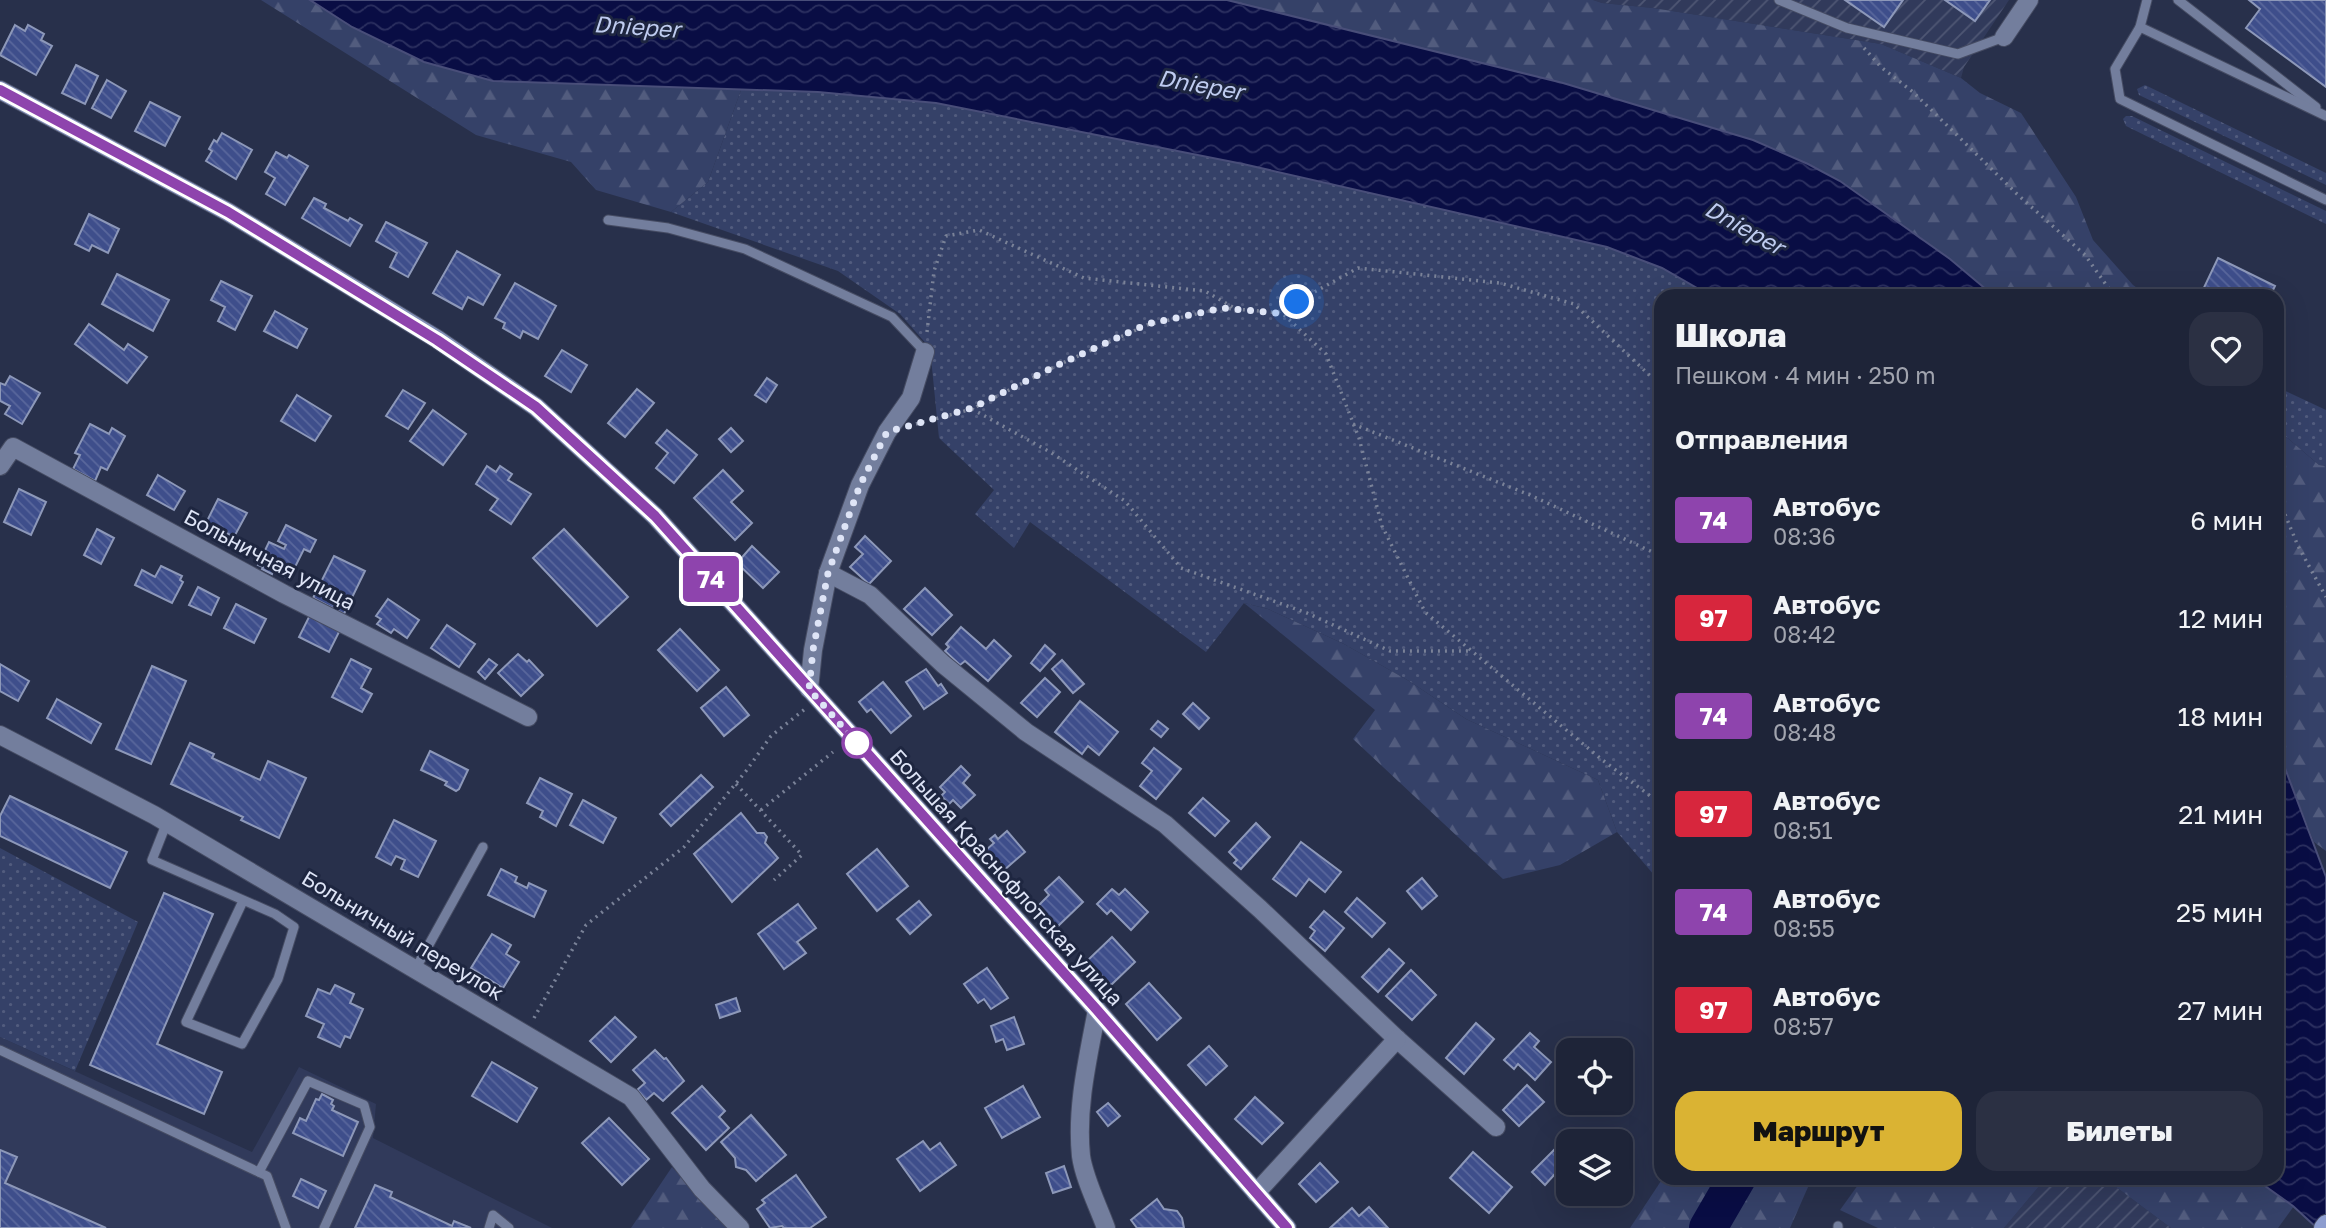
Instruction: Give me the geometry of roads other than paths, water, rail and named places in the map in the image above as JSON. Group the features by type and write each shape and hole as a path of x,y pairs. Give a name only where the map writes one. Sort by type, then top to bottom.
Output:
{"main road":[{"name":"Большая Краснофлотская улица","path":"0,90 228,212 437,340 536,407 655,516 1097,1010 1287,1228"}],"street":[{"path":"2004,37 2029,0"},
{"path":"813,694 813,650 828,573 860,485 887,432 911,398 925,352"},
{"name":"Больничная улица","path":"0,466 13,447 284,594 528,717"},
{"path":"828,573 870,595 943,664 1026,732 1165,824 1260,909 1397,1040 1496,1127"},
{"name":"Больничный переулок","path":"0,735 167,822 631,1097 702,1189 740,1228"},
{"path":"1097,1010 1081,1099 1081,1142 1082,1159 1106,1228"},
{"path":"1256,1193 1397,1040"}],"lane":[{"path":"1779,0 1847,28 1958,54 2004,37"},
{"path":"2147,0 2140,27 2115,69 2120,99 2326,200"},
{"path":"2178,0 2326,115"},
{"path":"2140,27 2326,115"},
{"path":"608,220 668,228 745,249 892,317 925,352"},
{"path":"167,822 152,860 275,914 294,927 278,979 242,1044 186,1022 243,901"},
{"path":"416,968 483,847"},
{"path":"0,1050 267,1176 286,1228"},
{"path":"259,1172 308,1081 364,1105 370,1127 324,1228"},
{"path":"489,1228 493,1215 509,1228"}],"water":[{"name":"Dnieper","path":"310,0 1227,0 1563,83 1753,140 1840,181 1950,259 1986,289 1699,289 1662,268 1607,247 1243,164 936,103 818,92 493,81 424,62 352,27"},
{"path":"2284,766 2326,877 2326,1228 2317,1228 2264,1185 2284,1185"}],"waterway":[{"path":"1708,1228 1733,1185"}]}
